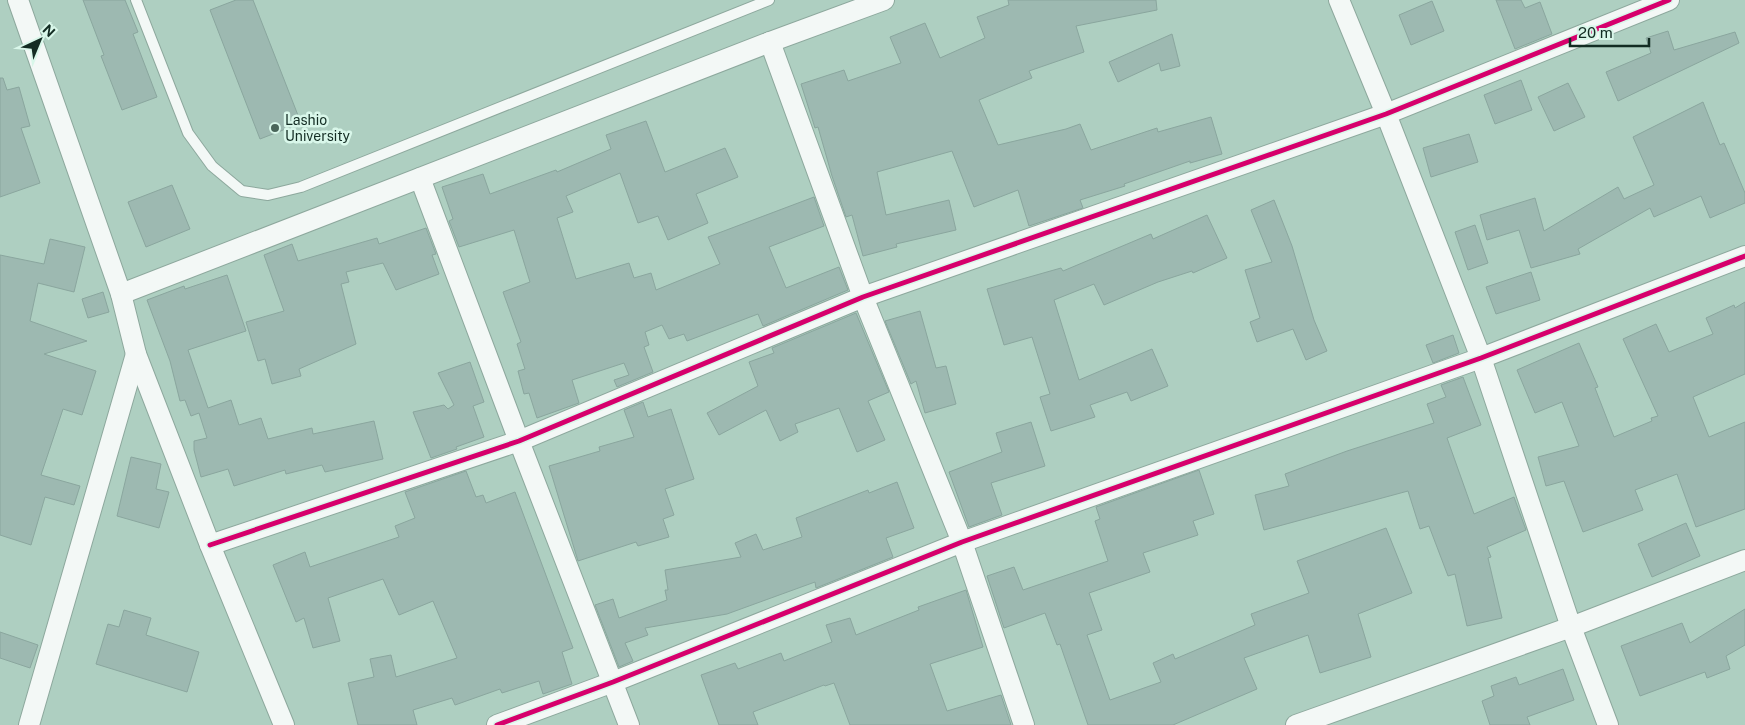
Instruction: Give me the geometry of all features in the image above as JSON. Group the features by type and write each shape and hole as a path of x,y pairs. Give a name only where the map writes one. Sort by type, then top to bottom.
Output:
{"street":[{"path":"18,0 121,294 136,354 210,545 284,725"},
{"path":"121,294 770,42 884,0"},
{"path":"1339,0 1386,114 1480,358 1571,627 1608,725"},
{"path":"210,545 518,441 863,298 1386,114 1670,0"},
{"path":"770,42 863,298 962,542 1024,725"},
{"path":"420,178 518,441 629,725"},
{"path":"497,725 613,682 962,542 1480,358 1745,256"},
{"path":"29,725 136,354"},
{"path":"1296,725 1571,627 1745,560"}],"lane":[{"path":"136,0 188,133 212,166 242,191 268,196 301,187 769,0"}],"building":[{"path":"83,0 125,0 138,32 133,34 157,97 122,110 101,56 104,55"},
{"path":"236,0 253,0 301,123 260,139 210,10"},
{"path":"1008,0 1156,0 1157,10 1076,26 1084,52 1029,71 1032,78 979,100 998,145 1080,124 1091,150 1157,128 1158,132 1211,117 1222,154 1190,163 1190,161 1124,184 1125,186 1080,200 1083,208 1029,226 1018,190 974,207 952,151 877,172 886,215 949,200 956,230 896,244 897,247 863,256 852,215 846,217 818,127 815,128 801,84 844,70 848,81 901,63 890,37 925,23 940,58 985,38 977,17 1009,5"},
{"path":"1496,0 1521,0 1525,8 1540,2 1552,34 1515,49"},
{"path":"1432,1 1444,31 1411,45 1399,15"},
{"path":"1668,31 1674,50 1735,32 1739,43 1618,101 1606,72 1651,53 1646,38"},
{"path":"1172,34 1180,66 1161,71 1159,63 1118,82 1109,62"},
{"path":"0,78 3,78 7,90 19,87 30,126 21,128 40,183 0,197"},
{"path":"1521,80 1532,110 1495,124 1484,95"},
{"path":"1568,83 1585,117 1554,131 1538,97"},
{"path":"1703,102 1720,145 1724,143 1745,193 1745,203 1710,218 1701,196 1654,217 1650,208 1578,249 1580,254 1531,268 1519,230 1487,240 1480,215 1535,198 1544,231 1618,187 1624,199 1654,185 1633,137"},
{"path":"646,121 665,172 725,148 738,177 696,194 708,223 668,240 658,216 638,223 620,173 566,196 573,212 557,218 576,279 629,263 634,278 651,273 656,290 720,264 708,237 814,197 824,226 769,247 786,288 839,267 848,290 763,326 758,314 687,341 684,334 669,339 662,325 645,332 649,345 644,347 653,372 617,387 614,380 629,375 624,363 572,380 579,403 537,418 529,393 524,394 518,371 525,369 517,344 521,342 503,292 530,282 514,230 459,247 449,221 453,219 442,187 483,174 490,194 556,170 557,172 611,149 606,135"},
{"path":"1469,134 1478,162 1431,177 1423,148"},
{"path":"172,185 190,229 146,247 128,202"},
{"path":"1274,200 1292,246 1314,320 1327,351 1306,360 1293,329 1257,342 1250,322 1260,318 1245,270 1272,262 1251,210"},
{"path":"1207,215 1227,258 1193,273 1192,271 1158,282 1104,305 1094,284 1054,300 1079,380 1152,349 1168,386 1131,401 1127,392 1090,405 1095,417 1051,431 1040,397 1050,394 1032,337 1004,345 987,289 1061,268 1063,271 1151,234 1153,239"},
{"path":"1475,225 1488,263 1468,270 1455,232"},
{"path":"426,228 436,254 432,255 439,274 396,290 383,263 346,272 349,282 341,284 356,344 299,369 301,376 272,384 265,359 258,361 246,322 284,311 264,255 292,244 298,261 377,238 379,244"},
{"path":"50,239 85,247 74,292 38,283 30,321 87,341 44,354 96,371 82,415 63,409 41,475 80,486 74,505 45,497 31,545 0,535 0,255 44,264"},
{"path":"1531,272 1540,300 1496,314 1486,287"},
{"path":"227,275 246,331 188,350 208,408 231,400 239,425 261,418 268,439 312,428 313,434 374,421 383,459 325,472 322,465 286,474 285,470 234,486 228,469 201,477 194,450 194,441 207,438 199,413 191,416 185,400 180,401 170,361 147,300 184,286 185,289"},
{"path":"103,292 109,312 88,318 82,299"},
{"path":"1745,302 1745,374 1693,397 1709,437 1745,422 1745,509 1696,527 1677,474 1635,490 1643,510 1583,532 1564,481 1546,486 1538,457 1579,446 1562,402 1535,413 1517,370 1579,343 1598,387 1595,388 1614,437 1652,421 1651,418 1658,416 1623,339 1656,324 1669,352 1713,334 1706,318 1734,305 1735,308"},
{"path":"920,311 936,368 946,366 956,404 925,413 916,381 911,384 885,321"},
{"path":"856,313 889,392 868,401 885,440 857,452 839,408 795,424 798,432 780,441 766,410 719,435 707,413 758,386 749,362 774,353 772,348"},
{"path":"1453,335 1459,353 1433,363 1426,345"},
{"path":"470,362 484,402 473,406 484,437 431,458 413,412 444,405 448,409 454,405 438,373"},
{"path":"1463,377 1481,425 1447,438 1474,514 1514,497 1526,530 1487,547 1491,557 1488,558 1502,618 1467,626 1455,574 1448,576 1429,526 1420,529 1408,491 1264,530 1255,495 1289,486 1285,474 1347,451 1434,423 1427,404 1446,397 1441,385"},
{"path":"643,402 648,417 671,409 694,479 665,489 674,515 663,519 669,537 638,546 636,542 578,561 549,466 600,451 599,447 634,437 624,410"},
{"path":"1031,422 1045,466 991,483 1002,515 969,527 949,472 1002,452 996,433"},
{"path":"131,457 161,464 156,489 169,492 159,528 117,516"},
{"path":"1199,470 1214,514 1193,521 1198,535 1143,553 1150,572 1089,593 1102,630 1087,635 1110,700 1161,682 1153,663 1173,654 1175,659 1255,625 1251,614 1309,593 1297,561 1386,528 1412,593 1358,614 1371,657 1320,673 1308,635 1244,658 1257,689 1173,725 1088,725 1060,644 1057,645 1045,613 1004,628 987,576 1014,567 1023,590 1108,561 1095,521 1100,519 1096,507"},
{"path":"466,471 476,497 483,495 486,503 515,492 573,648 562,652 572,684 543,694 539,681 502,693 500,689 455,705 452,698 413,710 417,725 358,725 348,683 374,677 370,659 391,655 396,677 457,658 433,601 399,615 383,579 328,598 340,641 313,648 304,618 296,622 273,565 305,552 310,567 399,537 395,526 415,518 405,492"},
{"path":"897,482 914,528 886,538 893,557 816,588 815,582 727,614 645,628 648,635 625,643 633,661 619,667 595,605 613,599 619,618 667,600 665,590 668,590 665,570 741,557 735,543 756,534 763,550 802,537 796,518 868,490 869,493"},
{"path":"1686,523 1700,556 1652,577 1638,544"},
{"path":"966,590 983,647 930,664 947,711 1001,695 1011,725 850,725 834,683 753,712 758,725 719,725 701,675 735,663 738,669 781,653 784,661 832,642 826,625 850,618 856,635 919,610 918,607"},
{"path":"1745,609 1745,645 1726,656 1730,669 1707,678 1705,672 1640,696 1621,646 1682,623 1690,643"},
{"path":"124,610 151,618 146,635 199,652 187,692 96,664 108,624 119,627"},
{"path":"0,632 38,645 30,668 0,658"},
{"path":"1563,669 1574,700 1527,717 1530,725 1490,725 1482,701 1494,696 1491,686 1516,677 1519,685"}],"cycle path":[{"path":"210,545 519,441 863,297 1386,114 1669,0"},
{"path":"497,725 613,682 962,542 1481,358 1745,256"}],"place":[{"name":"Lashio University","path":"275,128"}]}
